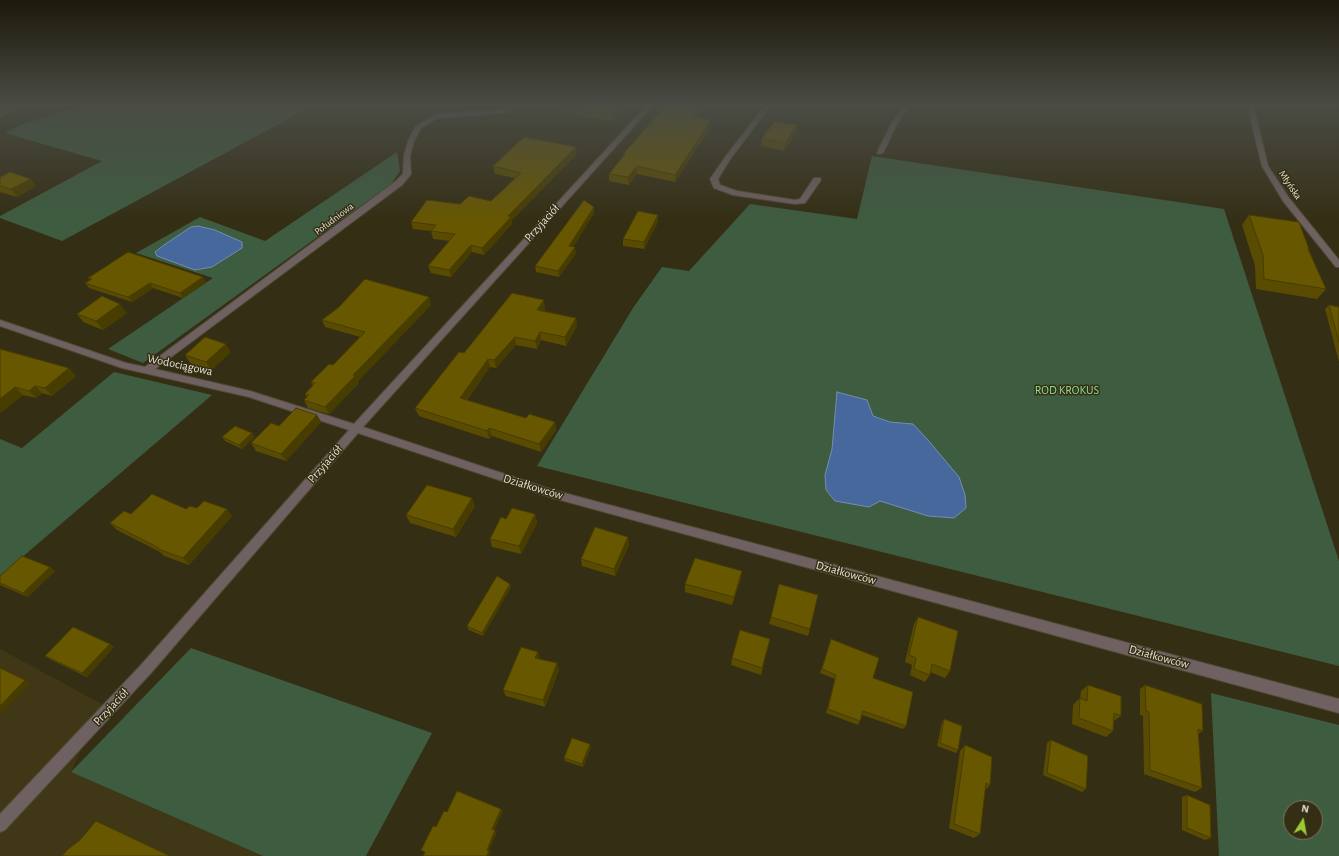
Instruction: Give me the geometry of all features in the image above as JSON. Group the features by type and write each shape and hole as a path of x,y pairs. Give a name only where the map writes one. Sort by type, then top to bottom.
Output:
{"street":[{"name":"Południowa","path":"146,371 399,183 407,174 407,156 410,144"},
{"name":"Przyjaciół","path":"0,825 146,669 355,430 615,144"},
{"path":"738,144 714,179 717,186 736,193 795,202 802,200 817,180"},
{"path":"880,153 884,144"},
{"name":"Młyńska","path":"1260,144 1265,166 1286,199 1339,265"},
{"name":"Wodociągowa","path":"2,327 125,366 250,394 355,430"},
{"name":"Działkowców","path":"355,430 553,494 1339,706"}],"shaded area":[{"path":"0,649 102,704 71,772 263,856 0,856"}],"green space":[{"path":"43,144 242,144 62,241 0,218 0,216 102,161"},
{"path":"397,152 400,171 391,184 143,363 108,349 213,278 136,253 200,217 265,241"},
{"name":"ROD KROKUS","path":"872,156 1224,209 1339,561 1339,666 537,466 633,308 662,267 689,271 750,204 857,219"},
{"path":"114,372 212,395 0,576 0,439 22,448"},
{"path":"191,648 432,733 366,856 263,856 71,772"},
{"path":"1211,693 1339,725 1339,856 1219,856"}],"water":[{"path":"198,226 215,230 242,242 242,248 212,267 195,270 157,256 155,252 164,245 191,227"},
{"path":"837,392 867,400 873,416 890,422 913,424 959,477 965,495 966,508 954,518 928,516 880,501 869,507 835,501 826,490 825,475 832,449"}],"building":[{"path":"517,144 560,144 576,147 508,216 511,217 482,248 471,245 449,270 428,266 455,234 431,231 436,225 411,222 427,200 460,204 469,196 491,201 521,173 493,166"},
{"path":"632,144 695,144 675,175 637,166 628,177 609,174 625,154 623,154"},
{"path":"10,172 31,179 11,189 0,186 0,177"},
{"path":"584,200 594,207 569,246 575,247 558,271 535,266"},
{"path":"638,211 658,215 644,242 623,239"},
{"path":"1249,215 1299,222 1308,249 1326,289 1264,279 1263,255"},
{"path":"128,252 203,277 180,293 150,283 128,297 85,283 92,279 88,278"},
{"path":"365,279 429,297 353,375 355,376 325,407 304,400 309,395 305,394 315,383 311,382 329,364 333,365 365,332 322,320 339,307"},
{"path":"512,293 544,300 537,310 576,318 565,337 540,332 535,341 515,337 494,360 488,359 460,398 526,418 529,414 555,422 539,444 489,428 487,431 415,408 459,352 464,353"},
{"path":"102,296 120,304 96,321 77,314"},
{"path":"1329,305 1339,307 1339,342"},
{"path":"205,337 226,344 206,362 185,355"},
{"path":"0,349 69,368 45,388 35,386 29,391 15,387 0,399"},
{"path":"296,408 317,415 281,454 251,443 271,423 279,426"},
{"path":"235,426 252,433 239,445 222,437"},
{"path":"427,485 472,498 453,529 406,515"},
{"path":"152,494 186,509 190,506 197,508 204,501 227,509 183,558 158,549 159,548 110,523 124,511 131,514"},
{"path":"512,508 535,514 519,546 490,539 501,517 506,519"},
{"path":"595,527 628,537 614,569 581,559"},
{"path":"22,556 50,567 23,593 0,583 0,576"},
{"path":"695,558 742,571 734,597 685,584"},
{"path":"497,576 510,584 482,633 467,626"},
{"path":"779,584 818,595 810,629 771,617"},
{"path":"918,617 958,631 950,671 932,664 930,675 914,669 916,658 909,655"},
{"path":"73,627 110,644 82,673 45,656"},
{"path":"740,630 770,639 762,668 732,658"},
{"path":"831,639 879,658 873,678 913,692 906,726 863,711 860,721 828,709 836,675 822,669"},
{"path":"521,647 538,652 535,658 557,663 543,700 503,690"},
{"path":"0,668 25,680 0,706"},
{"path":"1088,685 1121,696 1121,716 1114,713 1113,731 1079,718 1080,698 1087,701"},
{"path":"1145,685 1202,704 1203,731 1198,729 1202,788 1150,770 1149,712 1146,711"},
{"path":"944,719 962,726 958,750 940,743"},
{"path":"572,738 590,744 582,764 564,758"},
{"path":"1051,740 1088,756 1086,789 1047,773"},
{"path":"965,745 992,757 990,785 986,783 980,834 954,824"},
{"path":"457,791 501,809 492,829 495,830 487,850 489,850 487,856 423,856 425,852 421,850 433,826 436,827 444,811 447,812"},
{"path":"1187,795 1210,805 1211,838 1187,828"},
{"path":"96,821 170,856 62,856 80,840"}]}
